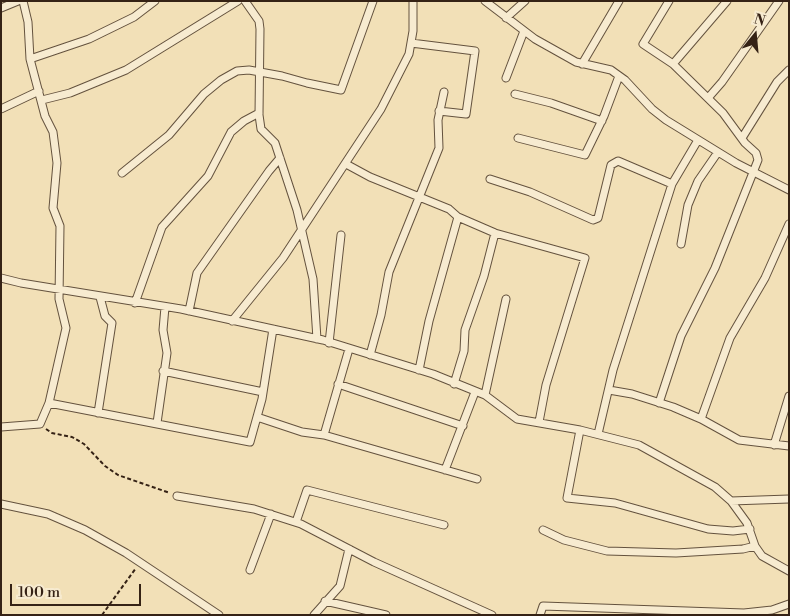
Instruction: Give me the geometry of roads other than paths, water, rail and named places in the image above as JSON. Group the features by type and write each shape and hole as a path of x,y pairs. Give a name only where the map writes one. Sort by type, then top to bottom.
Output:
{"street":[{"path":"1,8 18,1"},
{"path":"1,427 40,424 49,403 66,328 60,309 60,226 53,208 57,163 53,132 45,116 30,60 28,22 23,1"},
{"path":"30,60 89,39 134,17 155,1"},
{"path":"42,100 70,93 126,70 238,1"},
{"path":"245,1 259,21 259,113 261,129 275,144 302,228 313,279 317,339"},
{"path":"122,173 169,136 184,115 221,80 237,71 260,72 341,90 373,1"},
{"path":"232,321 256,294 346,164 381,109 409,54 413,1"},
{"path":"485,1 524,31 555,50 582,64 611,70 652,109 718,152 789,190"},
{"path":"506,18 525,1"},
{"path":"582,64 619,1"},
{"path":"659,403 681,336 715,268 758,160 756,153 708,98 673,64 642,44 669,1"},
{"path":"673,64 728,1"},
{"path":"708,98 779,1"},
{"path":"506,78 524,31"},
{"path":"411,43 475,51 466,114 439,111"},
{"path":"742,138 777,82 789,70"},
{"path":"518,138 585,155 602,122 619,76"},
{"path":"1,108 39,91"},
{"path":"370,355 381,315 389,272 418,196 439,148 437,135 439,111 444,92"},
{"path":"515,94 551,103 602,122"},
{"path":"135,303 162,227 208,176 231,132 244,121 259,113"},
{"path":"598,434 624,332 672,184 698,140"},
{"path":"681,244 688,205 698,181 718,152"},
{"path":"189,311 197,273 280,158"},
{"path":"490,179 530,192 593,220 598,218 611,165 618,161 672,184"},
{"path":"346,164 370,177 450,209 458,218 496,233 585,258 546,385 539,422"},
{"path":"419,370 429,321 458,218"},
{"path":"701,419 730,338 765,278 789,224"},
{"path":"454,384 464,351 465,330 484,276 496,233"},
{"path":"329,342 342,235"},
{"path":"1,278 59,290 189,311 329,342 349,350 419,370 484,395 517,419 580,430 640,445 701,478 731,501 750,529 755,546 762,556 789,571"},
{"path":"98,414 112,323 105,316 100,297"},
{"path":"484,395 506,299"},
{"path":"157,423 163,371 167,354 163,330 165,307"},
{"path":"49,403 250,442 263,392 273,329"},
{"path":"324,435 349,350"},
{"path":"163,371 263,392"},
{"path":"338,384 463,426"},
{"path":"609,390 632,394 701,419 739,440 789,446"},
{"path":"445,470 475,392"},
{"path":"774,444 789,396"},
{"path":"257,417 302,432 324,435 478,479"},
{"path":"580,430 567,498 615,503 679,522 708,528 733,531 750,529"},
{"path":"296,522 307,490 444,525"},
{"path":"177,496 271,514 296,522 327,536 349,549 492,615"},
{"path":"731,501 789,499"},
{"path":"1,504 48,514 85,530 140,563 218,615"},
{"path":"250,570 271,514"},
{"path":"543,530 564,540 607,551 676,553 743,549 755,546"},
{"path":"314,615 340,586 349,549"},
{"path":"326,601 386,615"},
{"path":"540,615 543,606 744,613 772,610 789,604"}]}
